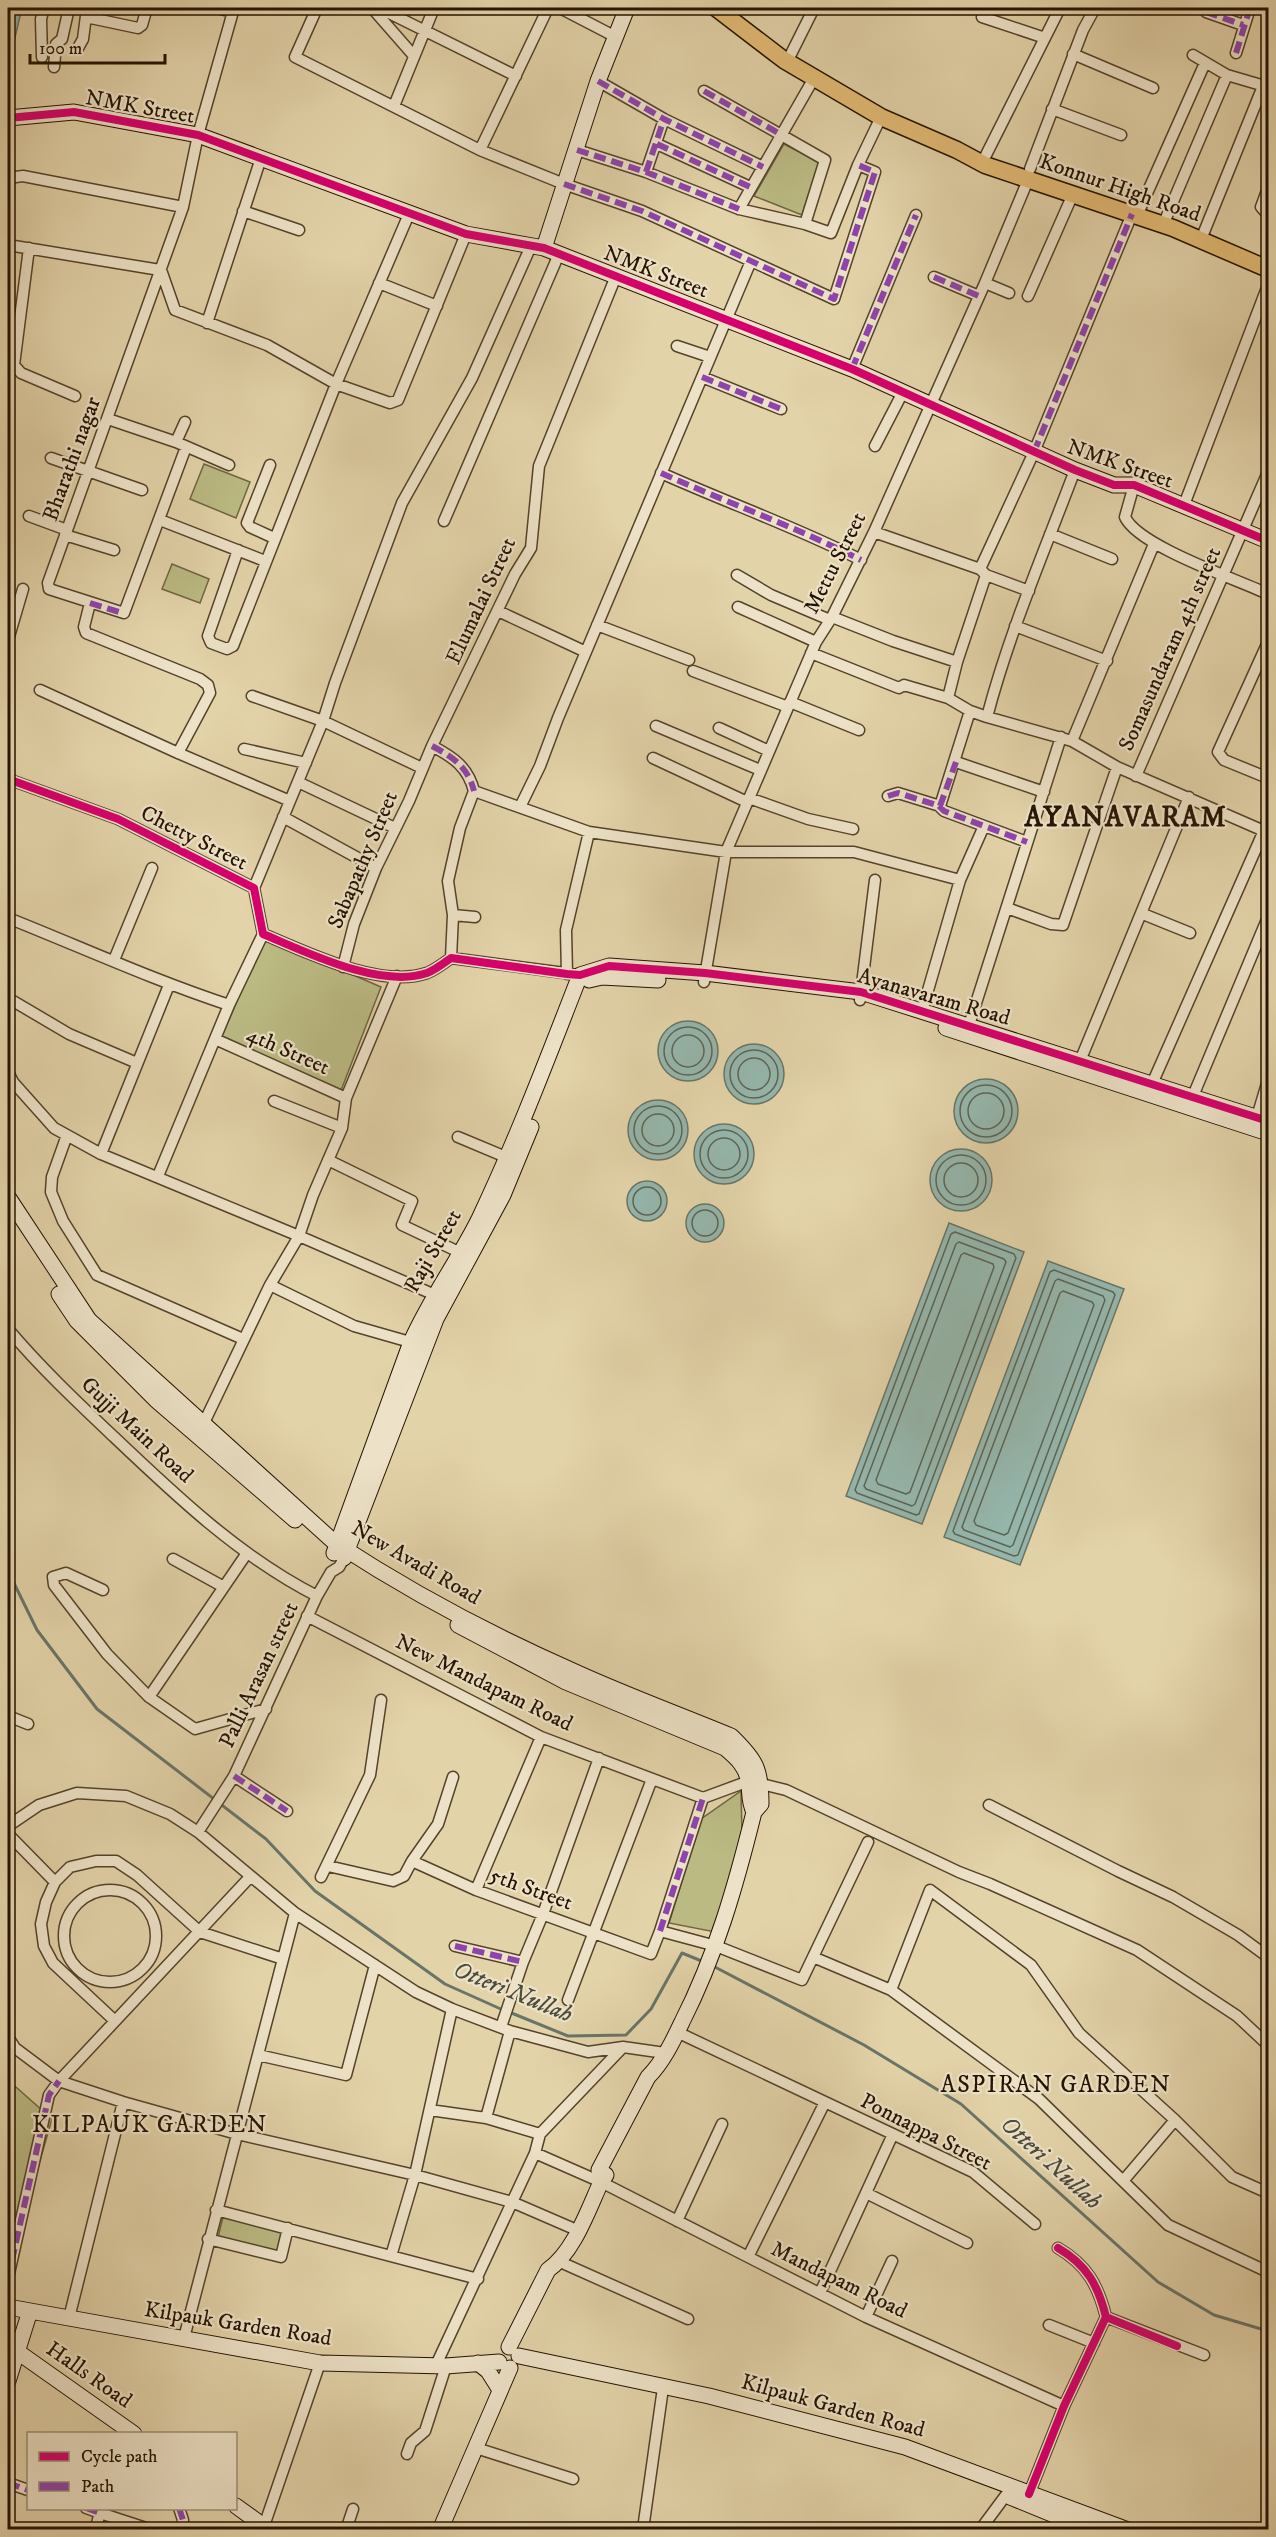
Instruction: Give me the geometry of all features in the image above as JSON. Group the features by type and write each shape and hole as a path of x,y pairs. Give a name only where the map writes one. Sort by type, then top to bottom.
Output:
{"main road":[{"path":"537,247 577,150 598,81 627,8"},
{"name":"Konnur High Road","path":"716,8 813,78 881,117 957,150 985,165 1029,174 1136,212 1190,235 1268,261"},
{"name":"NMK Street","path":"8,118 74,112 198,135 466,234 537,247 559,254 852,369 1075,470 1113,485 1134,485 1269,541"},
{"name":"Konnur High Road","path":"957,150 986,155 1073,194 1166,218 1204,232 1268,261"},
{"name":"Ayanavaram Road","path":"578,977 609,966 861,996 969,1024 1263,1119"},
{"name":"Raji Street","path":"418,1345 436,1319 503,1195 512,1160 578,977"},
{"name":"Ayanavaram Road","path":"861,996 1269,1133"},
{"name":"Raji Street","path":"340,1552 435,1295 512,1160"},
{"name":"New Avadi Road","path":"8,1197 89,1320 200,1430 340,1552 503,1650 566,1682 725,1748 742,1763 755,1783 750,1804 754,1812 735,1887 704,1977 677,2032 655,2070 648,2077 599,2169 601,2182 579,2231 556,2263 548,2270 510,2359 476,2448 440,2529"},
{"name":"New Avadi Road","path":"8,1214 77,1321 156,1400 200,1430"},
{"name":"Kilpauk Garden Road","path":"8,2307 320,2363 441,2365 510,2359 575,2375 663,2392 905,2455 1091,2529"},
{"path":"8,2381 13,2349 30,2311"},
{"name":"Halls Road","path":"13,2349 133,2432"},
{"path":"478,2363 488,2371 500,2390"},
{"name":"Kilpauk Garden Road","path":"663,2392 709,2396 905,2447 1128,2529"},
{"path":"237,2507 266,2528"}],"street":[{"path":"42,57 41,19 44,8"},
{"path":"54,67 56,44 62,39 69,8"},
{"path":"78,48 83,39 86,12 138,27 147,8"},
{"path":"216,8 233,10"},
{"path":"317,8 295,57 480,150 564,184 642,211 834,299 875,172 858,165"},
{"path":"372,8 414,56"},
{"path":"379,8 516,76"},
{"path":"394,106 434,8"},
{"path":"480,150 548,8"},
{"path":"560,8 614,36"},
{"path":"788,62 814,8"},
{"path":"986,155 1060,8"},
{"name":"Mettu Street","path":"705,978 726,852 816,642 861,560 985,283 1029,174 1073,54 1095,8"},
{"path":"1236,53 1250,8"},
{"name":"Bharathi nagar","path":"160,520 125,611 122,613 52,591 48,587 183,207 198,135 233,10"},
{"path":"1206,12 1243,25"},
{"path":"982,16 1045,38"},
{"path":"1073,54 1153,88"},
{"path":"1193,55 1227,75 1266,87 1204,232"},
{"path":"948,698 983,572 1136,212 1205,63"},
{"path":"1166,218 1227,75"},
{"path":"739,209 813,78"},
{"path":"598,81 664,119 763,167"},
{"path":"705,91 825,160 805,224"},
{"path":"1052,109 1120,135"},
{"path":"577,150 646,172 739,209 805,224 831,233 858,165 881,117"},
{"path":"646,172 664,119"},
{"path":"657,144 750,187"},
{"path":"207,323 261,158"},
{"path":"8,178 23,176 183,207"},
{"path":"1269,188 1261,207 1269,215"},
{"path":"1028,296 1073,194"},
{"path":"243,211 299,230"},
{"path":"238,550 207,636 211,643 227,649 232,646 336,384 409,214"},
{"path":"852,369 916,215"},
{"path":"8,245 160,270 175,310 267,345 336,384 390,403 398,400 466,234"},
{"path":"254,888 323,722 334,683 402,503 472,378 537,247"},
{"path":"29,249 14,365 21,373 75,396"},
{"path":"444,521 559,254"},
{"path":"520,807 540,766 751,261"},
{"name":"Elumalai Street","path":"422,768 515,574 531,548 539,466 616,276"},
{"path":"934,277 979,296"},
{"path":"380,283 437,306"},
{"path":"985,283 1009,293"},
{"path":"1184,505 1269,285"},
{"path":"677,346 710,357"},
{"path":"702,377 781,409"},
{"path":"874,446 903,392"},
{"path":"108,419 229,465"},
{"path":"185,422 181,445 160,520 265,561"},
{"path":"51,458 142,490"},
{"path":"270,465 247,523 250,527 274,538"},
{"path":"987,717 999,669 1075,470"},
{"name":"Somasundaram 4th street","path":"1136,776 1269,471"},
{"path":"662,473 731,504 817,538 861,560"},
{"path":"1134,485 1125,517 1129,526 1154,544 1269,594"},
{"path":"29,516 66,533 114,550"},
{"path":"874,532 1029,591"},
{"path":"1050,534 1112,559"},
{"path":"969,1024 1044,792 1066,739 1107,661 1154,544"},
{"path":"737,575 771,595 892,641 957,662"},
{"path":"8,640 23,590"},
{"path":"90,603 84,627 86,633 200,678 208,685 210,693 178,753"},
{"path":"738,607 816,642"},
{"path":"498,611 586,652"},
{"path":"597,625 689,660"},
{"path":"1015,626 1107,661"},
{"path":"1269,642 1218,752 1224,760 1269,778"},
{"path":"811,653 898,688 904,685 948,698 970,711 987,717 1066,739 1117,767 1189,797 1265,835"},
{"path":"693,671 860,730"},
{"path":"40,690 290,801"},
{"path":"252,696 323,722 422,768"},
{"path":"939,806 956,762 970,711"},
{"path":"656,726 760,770"},
{"path":"718,728 769,751"},
{"path":"432,746 448,754 465,768 474,791 460,828 448,881 453,915 451,958"},
{"path":"244,749 306,763"},
{"path":"653,758 748,800 808,819 853,829"},
{"path":"956,762 1044,792"},
{"path":"1007,908 1057,926 1063,925 1117,767"},
{"name":"Sabapathy Street","path":"343,967 354,924 376,868 422,768"},
{"name":"Chetty Street","path":"8,779 117,819 254,888 263,934"},
{"path":"298,782 395,828"},
{"path":"474,791 589,832 726,852 854,852 960,880"},
{"path":"888,796 898,793 939,806 944,812 1027,842"},
{"path":"1080,1060 1143,914 1189,797"},
{"path":"284,817 376,868"},
{"path":"1152,1084 1265,835 1269,819"},
{"path":"922,1011 960,880 984,826"},
{"path":"158,1176 229,1005 263,934 343,967 397,976 428,973 451,958 481,960 578,977 566,930 589,832"},
{"path":"114,960 152,868"},
{"path":"861,996 875,880"},
{"path":"1143,914 1190,933"},
{"path":"453,915 475,917"},
{"path":"1193,1096 1269,917"},
{"path":"8,918 114,960 169,985 229,1005"},
{"path":"200,1430 270,1285 299,1236 342,1128 346,1098 397,976"},
{"path":"102,1154 169,985"},
{"path":"8,998 69,1034 137,1063"},
{"name":"4th Street","path":"215,1039 346,1098"},
{"path":"8,1072 13,1082 54,1128 102,1154 435,1295"},
{"path":"1263,1119 1269,1080"},
{"path":"274,1101 342,1128"},
{"path":"66,1135 52,1177 51,1192 63,1221 97,1275 243,1339"},
{"path":"458,1137 512,1160"},
{"path":"328,1160 412,1201 402,1225 461,1253"},
{"path":"270,1285 354,1326 418,1345"},
{"name":"Gujji Main Road","path":"8,1329 27,1352 150,1473 247,1553"},
{"name":"Palli Arasan street","path":"198,1832 234,1776 307,1616 331,1572 330,1565 340,1552"},
{"path":"149,1697 222,1586 247,1553 282,1578 317,1596"},
{"path":"173,1559 222,1586"},
{"path":"103,1590 66,1573 53,1577 54,1585 107,1654 149,1697 195,1729 266,1709"},
{"name":"New Mandapam Road","path":"307,1616 541,1737 703,1798"},
{"path":"321,1877 370,1775 381,1700"},
{"path":"8,1716 28,1724"},
{"path":"476,1890 541,1737"},
{"path":"486,2118 508,2006 599,1758"},
{"path":"234,1776 287,1811"},
{"path":"328,1866 393,1881 404,1876 438,1824 453,1776"},
{"path":"568,2000 596,1933 652,1779"},
{"path":"868,1842 802,1980 714,1952 660,1931 703,1798 755,1783 786,1790 959,1872 1137,1950 1237,2016 1269,2045"},
{"path":"8,1826 39,1805 77,1793 126,1796 170,1814 198,1832 295,1913 416,1992 452,2009 588,2052 623,2047 664,2053"},
{"path":"988,1805 1173,1897 1238,1935 1269,1957"},
{"path":"8,1834 55,1882"},
{"path":"115,2021 53,1963 44,1946 41,1924 46,1902 55,1882 70,1868 96,1861 116,1861 137,1875 200,1932 283,1959"},
{"name":"5th Street","path":"412,1861 476,1890 651,1954 660,1931"},
{"path":"8,2278 49,2095 59,2081 250,1877"},
{"path":"114,1889 141,1900 153,1918 157,1940 154,1954 146,1967 134,1977 119,1982 103,1982 88,1977 75,1967 65,1946 65,1922 73,1908 84,1897 99,1891 114,1889"},
{"path":"891,1990 930,1890 1031,1965 1079,2033 1175,2120 1233,2177 1269,2193"},
{"path":"184,2338 295,1913"},
{"path":"455,1946 523,1962"},
{"path":"813,1957 891,1990 1039,2099 1168,2225 1269,2272"},
{"path":"258,2055 346,2076 375,1965"},
{"path":"146,1967 156,1977"},
{"path":"391,2256 415,2175 452,2009"},
{"name":"Ponnappa Street","path":"677,2032 973,2172 1035,2224"},
{"path":"8,2037 15,2048 59,2081 123,2103 237,2134 415,2175 512,2202 579,2231"},
{"path":"407,2454 411,2443 425,2431 441,2365 535,2153 540,2134 623,2047"},
{"name":"Ponnappa Street","path":"748,2257 825,2102"},
{"path":"69,2318 123,2103"},
{"path":"430,2110 486,2118 540,2134"},
{"path":"1123,2181 1175,2120"},
{"path":"677,2221 722,2124"},
{"path":"820,2293 893,2134"},
{"name":"Mandapam Road","path":"535,2153 601,2182 866,2316 1064,2406"},
{"path":"866,2193 967,2243"},
{"path":"216,2210 478,2279"},
{"path":"208,2240 281,2257 288,2228"},
{"path":"1029,2494 1064,2406 1106,2317 1096,2284 1073,2257 1058,2248"},
{"path":"866,2316 892,2261"},
{"path":"556,2263 688,2319"},
{"path":"1106,2317 1204,2355"},
{"path":"1049,2325 1094,2343"},
{"path":"266,2528 320,2363"},
{"path":"648,2529 644,2522 663,2392"},
{"path":"476,2448 573,2479"},
{"path":"8,2483 27,2490"},
{"path":"980,2529 1006,2495"},
{"path":"346,2529 353,2509"},
{"path":"92,2510 152,2529"},
{"path":"180,2510 183,2520 180,2529"},
{"path":"95,2529 100,2513"}],"shaded area":[{"path":"784,144 819,162 802,215 754,196"},
{"path":"204,464 250,482 236,518 190,499"},
{"path":"172,564 209,579 200,603 162,589"},
{"path":"265,937 381,987 340,1093 221,1038"},
{"path":"741,1791 742,1833 715,1932 669,1923 701,1819"},
{"path":"8,2080 52,2119 8,2272"},
{"path":"223,2217 282,2231 277,2251 218,2237"}],"water":[{"path":"8,8 21,12 8,67"},
{"path":"688,1021 705,1026 713,1034 718,1051 713,1068 705,1076 688,1081 671,1076 663,1068 658,1051 663,1034 671,1026"},
{"path":"754,1044 771,1049 779,1057 784,1074 779,1091 771,1099 754,1104 737,1099 729,1091 724,1074 729,1057 737,1049"},
{"path":"986,1079 1004,1085 1012,1093 1018,1111 1012,1129 1004,1137 986,1143 968,1137 960,1129 954,1111 960,1093 968,1085"},
{"path":"658,1100 675,1105 683,1113 688,1130 683,1147 675,1155 658,1160 641,1155 633,1147 628,1130 633,1113 641,1105"},
{"path":"724,1124 741,1129 749,1137 754,1154 749,1171 741,1179 724,1184 707,1179 699,1171 694,1154 699,1137 707,1129"},
{"path":"961,1149 978,1154 983,1158 987,1163 992,1180 987,1197 983,1202 978,1206 961,1211 944,1206 939,1202 935,1197 930,1180 935,1163 939,1158 944,1154"},
{"path":"647,1181 661,1187 667,1201 661,1215 647,1221 633,1215 627,1201 633,1187"},
{"path":"705,1204 718,1210 724,1223 718,1236 705,1242 692,1236 686,1223 692,1210"},
{"path":"949,1223 1024,1252 922,1524 846,1496"},
{"path":"1048,1261 1124,1289 1020,1565 944,1537"}],"waterway":[{"name":"Otteri Nullah","path":"8,1571 37,1630 97,1709 266,1839 315,1891 445,1984 503,2010"},
{"name":"Otteri Nullah","path":"509,2012 568,2036 626,2035 651,2009 682,1953 704,1962"},
{"name":"Otteri Nullah","path":"713,1966 864,2045 961,2104 1158,2282 1214,2315 1268,2331"}],"marked path":[{"path":"1236,53 1250,8"},
{"path":"1206,12 1243,25"},
{"path":"598,81 664,119 763,167"},
{"path":"704,91 782,135"},
{"path":"646,172 664,119"},
{"path":"657,144 750,187"},
{"path":"577,150 646,172 739,209"},
{"path":"564,184 642,211 834,299 875,172 858,165"},
{"path":"1034,452 1132,214"},
{"path":"852,369 916,215"},
{"path":"934,277 979,296"},
{"path":"702,377 781,409"},
{"path":"661,473 861,560"},
{"path":"90,603 122,613"},
{"path":"432,746 447,754 464,769 474,791"},
{"path":"888,796 898,793 940,806 956,762"},
{"path":"939,806 944,811 1027,842"},
{"path":"234,1776 287,1811"},
{"path":"660,1931 703,1798"},
{"path":"455,1946 523,1962"},
{"path":"8,2278 49,2095 59,2081"},
{"path":"8,2483 27,2490"},
{"path":"92,2510 100,2513"},
{"path":"180,2510 183,2520 180,2530"}],"cycle path":[{"path":"8,118 74,112 198,135 466,234 544,248 852,369 1075,470 1114,485 1134,485 1268,541"},
{"path":"8,779 118,819 254,888 263,934 321,958 366,972 408,977 430,972 451,958 567,974 580,975 609,966 705,973 861,992 1268,1121"},
{"path":"1058,2248 1077,2261 1090,2277 1106,2317"},
{"path":"1029,2494 1064,2406 1106,2317 1177,2346"}],"district":[{"name":"AYANAVARAM","path":"1126,817"},
{"name":"ASPIRAN GARDEN","path":"1056,2085"},
{"name":"KILPAUK GARDEN","path":"150,2125"}]}
